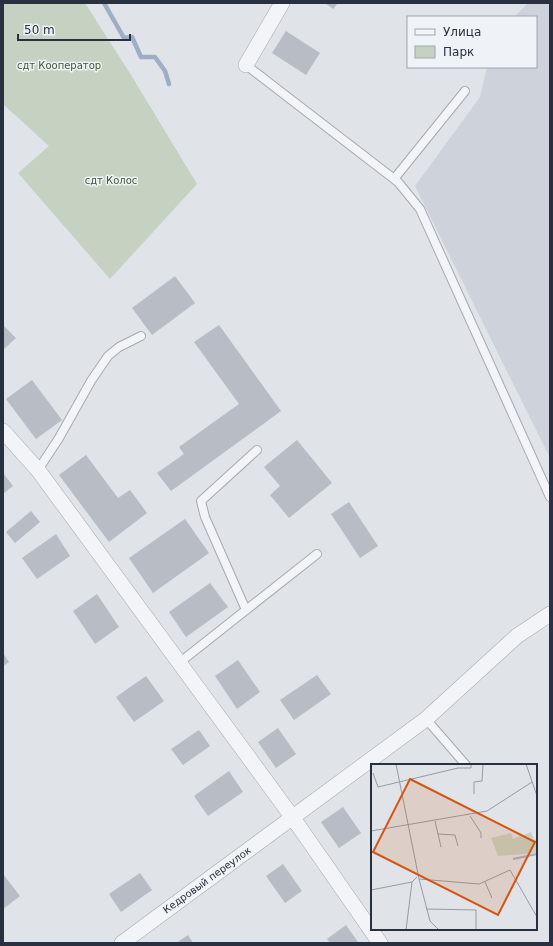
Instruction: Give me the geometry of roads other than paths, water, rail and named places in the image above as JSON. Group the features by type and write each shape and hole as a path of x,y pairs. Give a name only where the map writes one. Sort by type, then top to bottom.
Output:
{"street":[{"path":"246,65 282,3"},
{"path":"3,431 38,470 293,818 380,943"},
{"name":"Кедровый переулок","path":"122,943 426,719 517,636 550,614"}],"lane":[{"path":"246,65 398,182 420,209 550,497"},
{"path":"394,179 465,91"},
{"path":"38,470 59,438 91,381 108,356 120,347 141,336"},
{"path":"246,610 205,517 201,501 258,450"},
{"path":"179,663 317,554"},
{"path":"426,719 465,764"}],"waterway":[{"path":"104,3 124,38 132,37 141,57 155,57 165,71 169,84"}],"park label":[{"name":"сдт Кооператор","path":"59,65"},
{"name":"сдт Колос","path":"111,180"}]}
